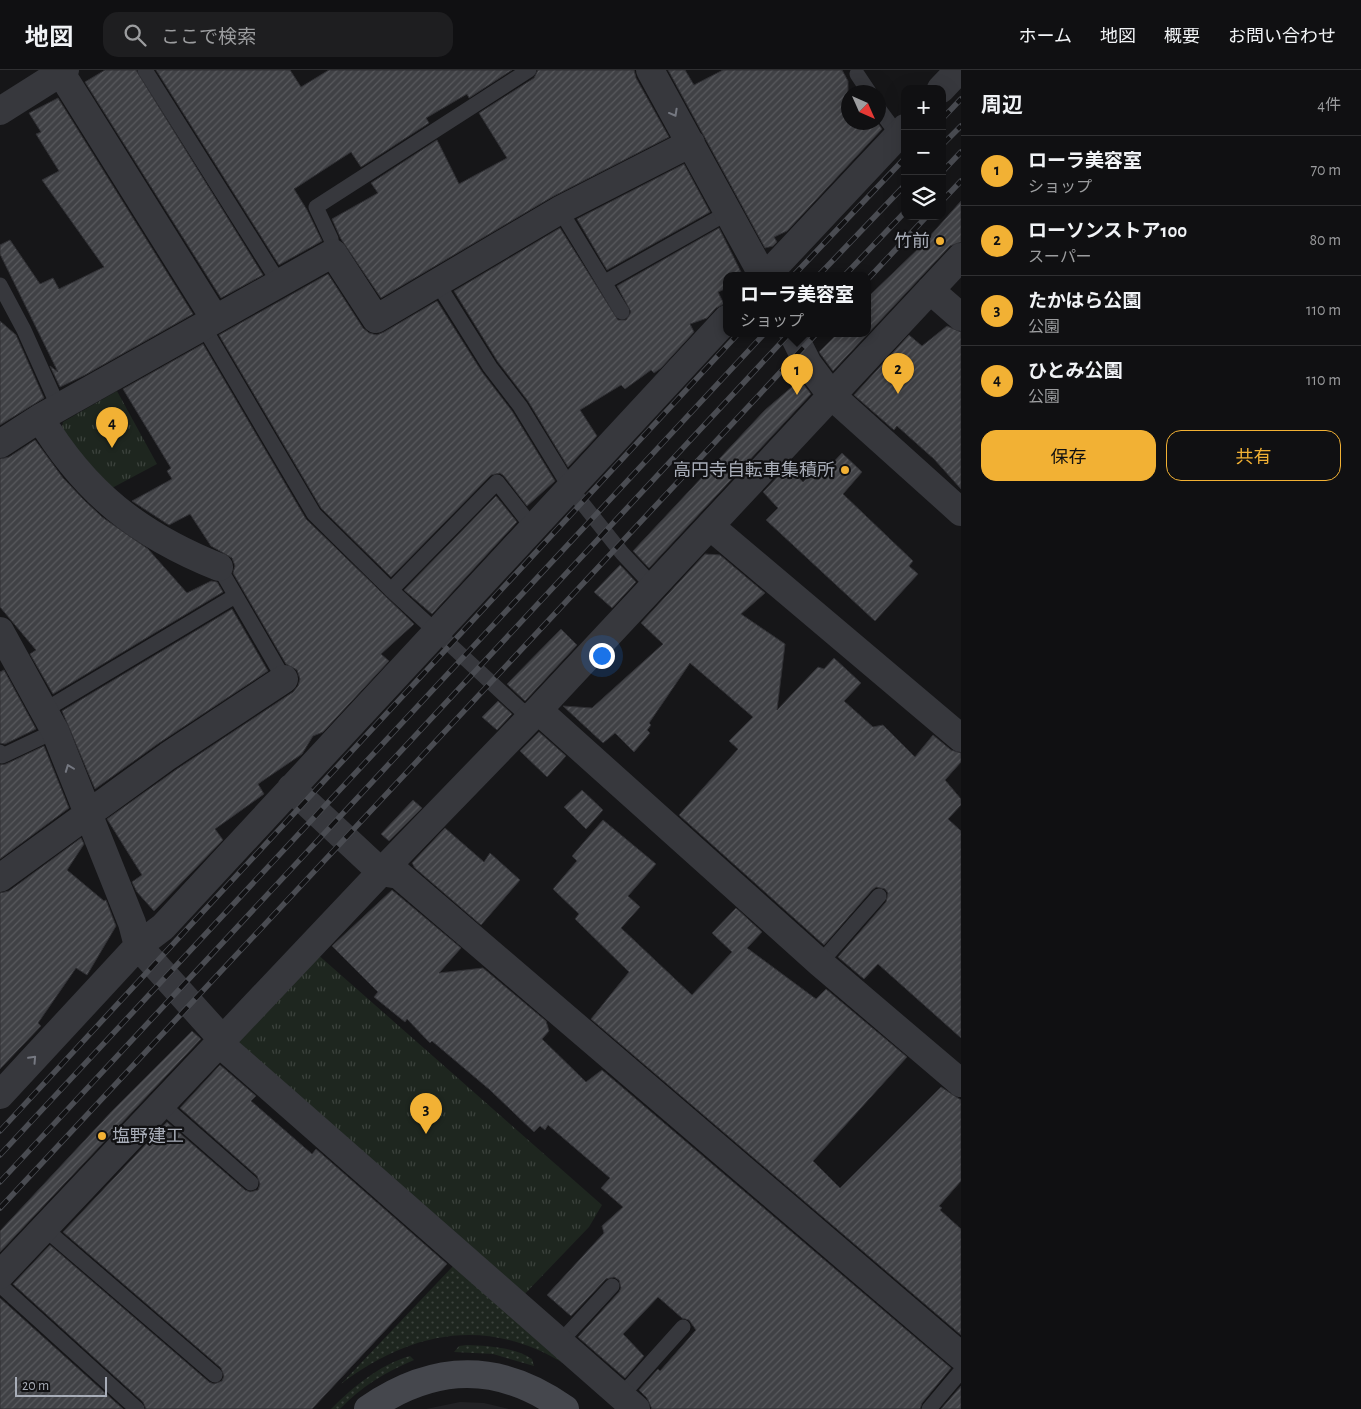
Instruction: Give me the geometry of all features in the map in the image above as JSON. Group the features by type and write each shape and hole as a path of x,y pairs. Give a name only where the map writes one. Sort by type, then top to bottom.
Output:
{"street":[{"path":"650,70 763,272"},
{"path":"945,85 959,70"},
{"path":"0,111 63,71 209,323"},
{"path":"769,272 901,133"},
{"path":"0,444 49,413 278,282 333,253 376,319 436,281 560,210 691,143"},
{"path":"0,1275 538,710 961,257"},
{"path":"930,290 961,317"},
{"path":"0,1095 138,946 163,927 723,323"},
{"path":"794,337 808,364 832,396 961,512"},
{"path":"49,413 57,446 91,487 134,524 181,552 219,567"},
{"path":"710,526 961,738"},
{"path":"0,632 50,721 132,923 138,946 223,1040 227,1050 628,1402"},
{"path":"0,878 86,813 284,679"},
{"path":"538,710 820,963 961,1083"},
{"path":"291,788 382,872 398,875 961,1356"},
{"path":"368,1409 396,1391 426,1379 454,1374 484,1375 510,1380 530,1387 565,1409"}],"lane":[{"path":"145,70 278,282"},
{"path":"333,253 331,239 316,207 529,70"},
{"path":"858,74 865,85"},
{"path":"886,116 901,131"},
{"path":"560,210 622,312"},
{"path":"605,282 729,212"},
{"path":"436,281 490,367 520,406 571,489 622,553 654,586"},
{"path":"0,285 24,330 49,413"},
{"path":"209,323 314,514 391,590 522,711 538,710"},
{"path":"391,590 497,482 534,529"},
{"path":"219,567 284,679"},
{"path":"0,752 2,756 50,721 236,596"},
{"path":"820,963 879,896"},
{"path":"162,1105 251,1182"},
{"path":"44,1228 215,1375"},
{"path":"0,1285 137,1409"},
{"path":"560,1342 612,1286"},
{"path":"628,1402 683,1327"},
{"path":"929,1409 961,1371"}],"shaded area":[{"path":"460,1402 484,1403 509,1409 426,1409"}],"green space":[{"path":"117,391 157,464 112,488 61,432 63,422"},
{"path":"316,953 602,1205 589,1227 519,1300 231,1043"},
{"path":"456,1263 563,1363 534,1348 505,1339 477,1335 449,1336 421,1342 394,1352 367,1366 341,1384"},
{"path":"459,1346 501,1348 517,1352 532,1359 534,1366 493,1354 454,1352"},
{"path":"410,1356 414,1360 374,1381 340,1409 331,1409 348,1393 377,1371"}],"building":[{"path":"105,70 136,70 263,275 221,298 85,82"},
{"path":"156,70 290,70 301,87 329,70 512,70 469,98 467,94 426,118 429,123 361,167 351,152 294,189 322,241 279,265"},
{"path":"538,70 634,70 636,78 669,137 552,197 381,298 341,239 332,219 378,193 371,183 437,140 459,184 507,158 479,113 534,78"},
{"path":"668,70 685,70 694,85 723,70 842,70 848,85 841,85 841,130 881,130 787,231 774,237 777,242 773,246 765,248"},
{"path":"58,98 193,314 85,375 60,387 50,366 58,372 0,254 0,245 10,240 40,284 53,278 59,289 104,267 42,180 59,171 36,134 41,132 29,113"},
{"path":"684,164 710,212 607,270 577,219"},
{"path":"961,201 961,242 950,246 871,330 871,294 921,246"},
{"path":"560,228 618,320 626,320 631,312 617,286 719,228 741,272 723,272 723,290 718,292 723,304 716,308 707,318 690,324 694,332 661,368 654,373 651,370 625,389 621,385 580,410 597,436 568,467 528,401 498,362 454,291"},
{"path":"328,274 363,328 369,333 377,335 437,301 482,372 512,411 555,481 527,506 504,476 500,473 491,475 391,577 321,508 219,335"},
{"path":"0,321 16,335 44,398 0,425"},
{"path":"947,326 961,332 961,489 934,459 897,426 894,430 854,395 909,335 922,346"},
{"path":"834,337 865,337 833,371 819,352"},
{"path":"203,344 306,519 414,624 381,654 389,661 323,732 313,736 302,754 258,784 264,794 215,829 223,840 154,911 137,892 132,882 142,875 107,819 177,769 293,692 298,686 300,679 297,670 286,664 233,573 235,566 232,558 211,546 190,514 169,525 132,501 172,479 167,471 171,468 123,389"},
{"path":"800,380 811,394 649,568 633,551 765,410"},
{"path":"35,440 63,478 84,500 102,517 148,549 187,593 211,581 217,582 223,592 53,694 30,654 36,650 0,607 0,459 9,457"},
{"path":"842,453 862,472 843,494 913,561 909,566 918,574 875,621 766,520 778,508 763,492 787,467 803,482 810,474 817,480"},
{"path":"496,496 517,522 432,614 404,590"},
{"path":"705,554 720,555 765,593 741,614 785,644 777,710 818,667 824,669 834,658 861,683 844,701 873,727 883,725 915,757 933,735 951,750 961,753 961,762 945,780 961,799 961,805 948,819 961,831 961,1038 878,964 864,979 838,957 886,902 888,893 885,889 876,887 872,890 824,945 679,815 738,749 729,741 753,717 690,663 649,723 651,725 647,730 650,733 634,752 615,733 603,743 563,706 592,708 663,644 641,623"},
{"path":"620,565 636,582 612,608 594,592"},
{"path":"232,609 268,671 159,743 95,789 62,711"},
{"path":"561,629 577,645 525,701 507,684"},
{"path":"4,670 36,729 5,744 0,743 0,672"},
{"path":"498,701 512,714 497,730 482,717"},
{"path":"539,732 566,756 547,777 520,751"},
{"path":"44,746 69,808 0,859 0,765"},
{"path":"582,790 603,810 586,829 564,807"},
{"path":"413,800 422,808 389,841 381,834"},
{"path":"603,820 656,864 628,896 640,907 621,928 692,995 732,952 712,933 736,908 762,932 747,948 816,999 826,989 907,1057 813,1161 840,1188 941,1087 961,1100 961,1181 939,1206 942,1208 940,1210 961,1229 961,1335 591,1019 629,972 575,919 579,914 553,889 577,861 572,856"},
{"path":"445,828 484,862 490,853 520,880 481,925 415,868 412,863"},
{"path":"81,838 84,844 67,870 104,901 106,900 116,926 87,975 76,968 38,1023 41,1026 0,1069 0,893 9,891"},
{"path":"392,890 461,948 439,973 483,968 546,1021 549,1031 542,1039 586,1082 602,1070 951,1368 922,1403 920,1409 652,1409 647,1398 639,1390 658,1369 660,1371 696,1330 689,1320 682,1318 658,1297 623,1334 644,1356 625,1378 578,1337 619,1292 621,1288 619,1280 614,1277 606,1279 571,1316 547,1295 604,1233 602,1226 623,1207 601,1188 610,1178 548,1125 545,1130 540,1126 534,1132 490,1090 432,1041 430,1043 407,1019 405,1022 374,997 378,992 332,946"},
{"path":"192,1031 201,1039 0,1252 0,1231 113,1110"},
{"path":"220,1065 256,1096 251,1101 312,1154 316,1149 447,1264 312,1409 146,1409 143,1402 13,1284 50,1245 209,1382 214,1384 222,1381 224,1376 221,1368 63,1232 167,1122 245,1190 250,1192 258,1190 260,1184 257,1176 180,1108"},
{"path":"0,1298 123,1409 0,1409"},
{"path":"961,1386 961,1409 941,1409"}],"railway":[{"path":"946,115 961,99"},
{"path":"946,141 961,126"},
{"path":"946,168 961,152"},
{"path":"797,272 901,162"},
{"path":"946,197 961,181"},
{"path":"822,272 901,189"},
{"path":"848,272 901,216"},
{"path":"871,276 923,220"},
{"path":"0,1131 735,337"},
{"path":"0,1155 761,337"},
{"path":"0,1182 786,337"},
{"path":"0,1208 813,337"}],"place":[{"name":"竹前","path":"940,241"},
{"name":"ローソンストア100","path":"898,394"},
{"name":"ローラ美容室","path":"797,395"},
{"name":"ひとみ公園","path":"112,448"},
{"name":"高円寺自転車集積所","path":"845,470"},
{"name":"たかはら公園","path":"426,1134"},
{"name":"塩野建工","path":"102,1136"}]}
